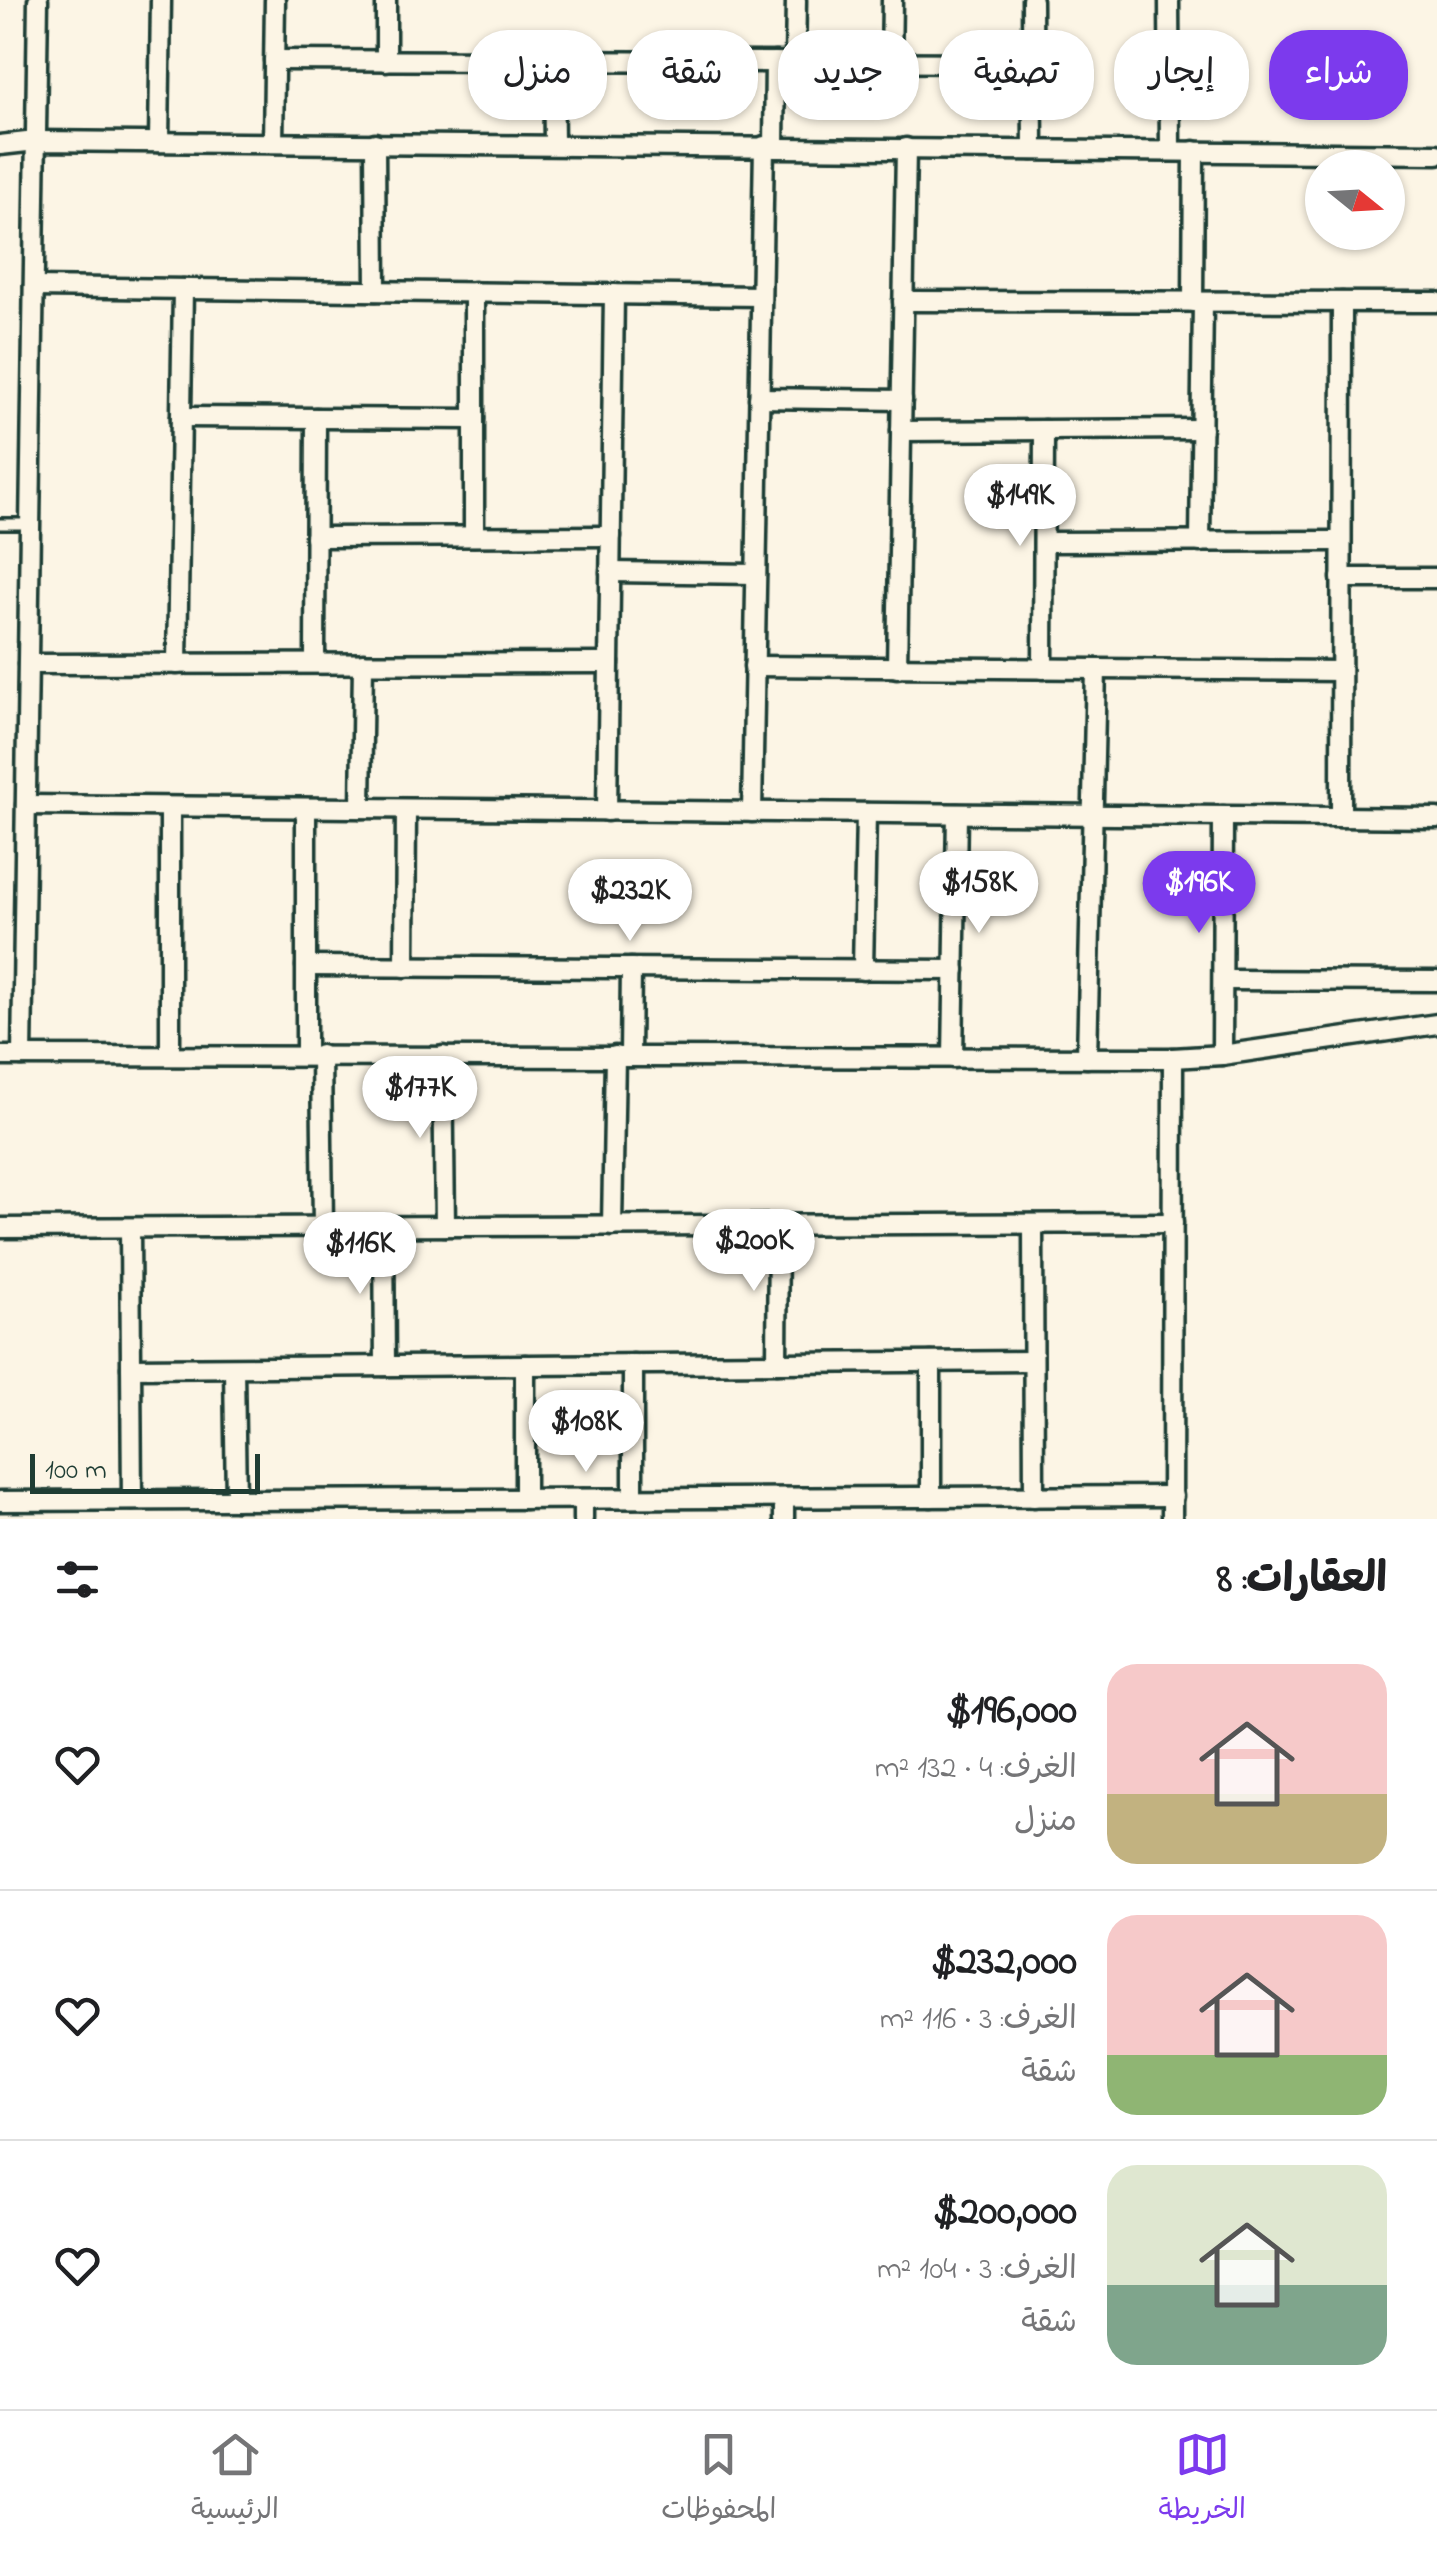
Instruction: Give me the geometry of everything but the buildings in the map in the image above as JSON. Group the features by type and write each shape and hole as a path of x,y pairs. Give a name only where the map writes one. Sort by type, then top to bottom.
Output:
{"street":[{"path":"22,1056 38,0"},
{"path":"159,142 161,0"},
{"path":"273,143 275,0"},
{"path":"386,0 386,61"},
{"path":"791,30 796,0"},
{"path":"892,0 892,30"},
{"path":"1032,0 1032,30"},
{"path":"1169,0 1170,151"},
{"path":"274,60 468,61"},
{"path":"607,61 778,62"},
{"path":"752,812 761,296 769,146 778,99"},
{"path":"554,120 554,144"},
{"path":"1032,120 1032,150"},
{"path":"0,135 36,141"},
{"path":"375,143 376,291"},
{"path":"0,144 554,144 1437,154"},
{"path":"897,668 906,148"},
{"path":"1194,152 1202,430 1200,542"},
{"path":"34,287 761,296"},
{"path":"176,664 183,289"},
{"path":"474,292 474,536"},
{"path":"608,810 614,294"},
{"path":"904,301 1437,302"},
{"path":"1341,817 1342,302"},
{"path":"759,398 902,400"},
{"path":"181,417 474,419"},
{"path":"315,663 316,418"},
{"path":"1042,669 1044,430"},
{"path":"901,431 1202,430"},
{"path":"316,536 610,536"},
{"path":"1044,542 1341,541"},
{"path":"610,572 756,574"},
{"path":"1341,578 1437,578"},
{"path":"361,808 362,663"},
{"path":"28,664 609,663"},
{"path":"754,666 1341,671"},
{"path":"1087,1058 1096,669"},
{"path":"26,805 1437,818"},
{"path":"170,807 170,1056"},
{"path":"306,808 306,966 323,1227"},
{"path":"405,967 406,809"},
{"path":"863,970 866,813"},
{"path":"953,1058 958,814"},
{"path":"1222,1055 1224,816"},
{"path":"306,966 954,970"},
{"path":"612,1226 631,968"},
{"path":"1222,980 1437,981"},
{"path":"0,1056 1173,1058 1222,1055 1437,1024"},
{"path":"443,1056 445,1226"},
{"path":"1172,1519 1173,1058"},
{"path":"1033,1224 1034,1497"},
{"path":"0,1228 1173,1224"},
{"path":"777,1363 778,1225"},
{"path":"384,1226 385,1366"},
{"path":"130,1228 132,1500"},
{"path":"131,1368 1033,1361"},
{"path":"931,1362 931,1497"},
{"path":"633,1364 633,1498"},
{"path":"525,1365 525,1499"},
{"path":"234,1368 236,1500"},
{"path":"0,1501 1173,1496"},
{"path":"979,1497 979,1519"},
{"path":"784,1498 784,1519"},
{"path":"384,1499 384,1519"},
{"path":"582,1499 582,1519"}],"lane":[{"path":"0,524 30,524"}]}
